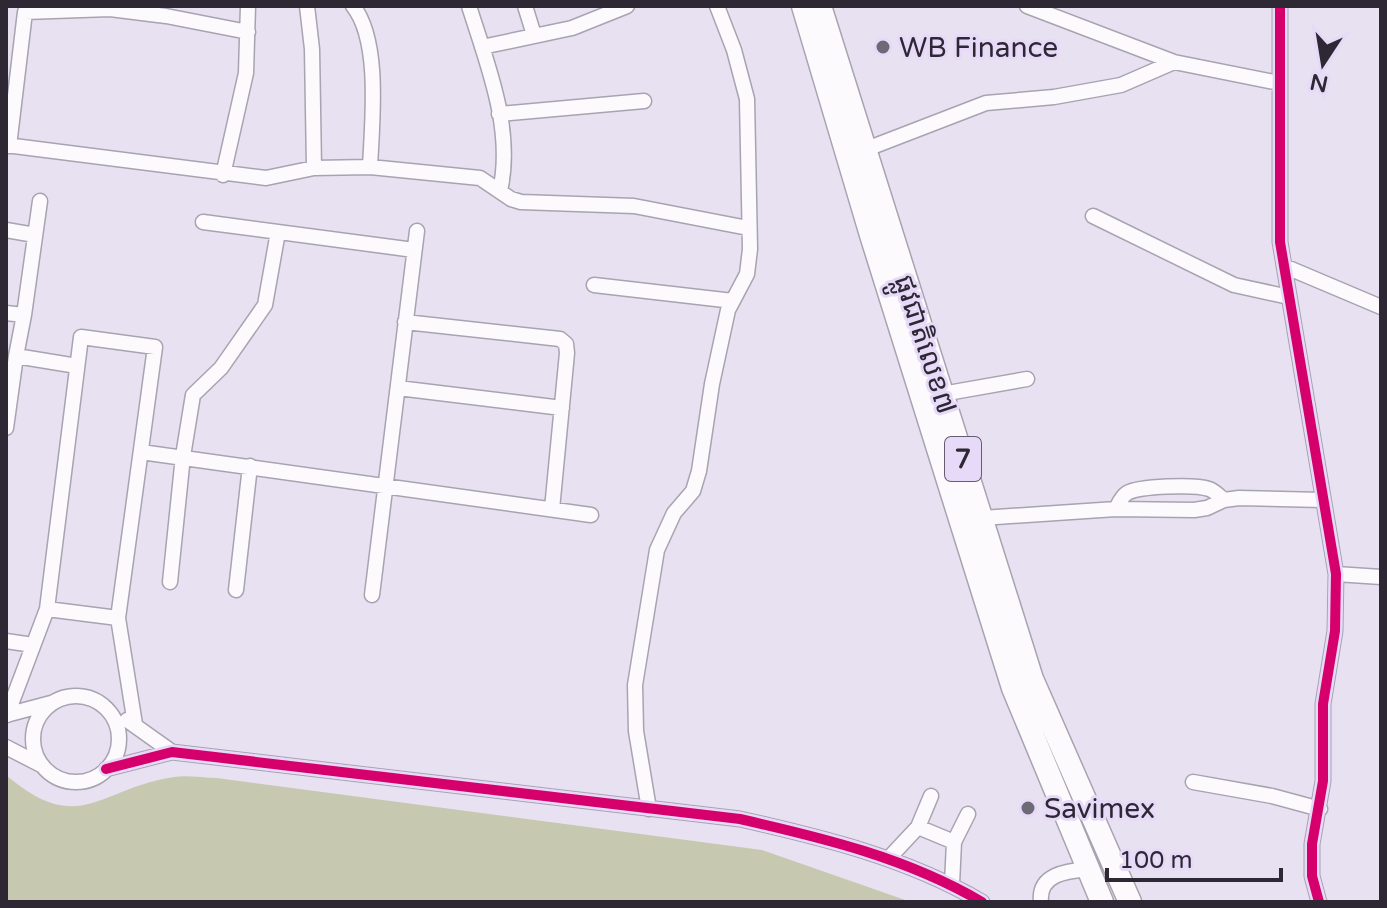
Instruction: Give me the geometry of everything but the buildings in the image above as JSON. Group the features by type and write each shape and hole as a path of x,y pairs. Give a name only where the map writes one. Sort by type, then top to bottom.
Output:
{"highway":[{"name":"ផ្លូវជាតិលេខ៧","path":"803,6 880,231 1022,683 1088,869 1096,900"},
{"name":"ផ្លូវជាតិលេខ៧","path":"820,6 864,150 880,231 942,394 962,486 982,518 1022,683 1125,892"},
{"path":"1096,900 1125,892"}],"street":[{"path":"223,175 246,73 248,6"},
{"path":"307,6 312,49 314,168"},
{"path":"353,6 363,18 373,84 370,167"},
{"path":"469,6 498,101 505,168 500,191"},
{"path":"525,6 534,35"},
{"path":"482,47 572,28 627,6"},
{"path":"649,809 636,731 635,685 657,550 674,513 693,491 728,310 747,274 750,249 747,99 734,50 717,6"},
{"path":"1027,6 1174,62 1279,83"},
{"path":"1280,6 1278,185 1284,266 1336,574 1335,631 1323,704 1323,781 1312,844 1312,876 1319,902"},
{"path":"248,32 110,9 25,12 7,145 223,175 266,178 314,168 370,167 480,178 511,199 521,202 634,206 748,228"},
{"path":"864,150 986,103 1054,97 1121,85 1174,62"},
{"path":"499,114 644,101"},
{"path":"6,418 40,201"},
{"path":"1093,216 1234,285 1289,297"},
{"path":"203,222 414,250"},
{"path":"6,230 35,235"},
{"path":"372,595 417,231"},
{"path":"170,582 183,456 193,395 221,368 265,305 278,232"},
{"path":"1284,266 1381,307"},
{"path":"594,285 733,301"},
{"path":"6,313 24,315"},
{"path":"405,322 560,339 566,344 552,509"},
{"path":"7,715 47,609 81,337 155,347 118,618 135,724"},
{"path":"16,356 77,366"},
{"path":"942,394 1027,379"},
{"path":"398,388 562,408"},
{"path":"141,452 591,515"},
{"path":"236,590 250,466"},
{"path":"1116,509 1121,498 1129,492 1144,489 1199,487 1212,489 1224,500"},
{"path":"982,518 1116,509 1194,510 1224,500 1322,500"},
{"path":"1336,574 1381,577"},
{"path":"47,609 118,618"},
{"path":"6,641 33,645"},
{"path":"7,715 65,697 93,699 135,724 172,752"},
{"path":"52,703 41,713 35,725 35,754 54,776 67,781 95,778 115,758 119,745 118,731 114,718 105,707"},
{"path":"6,747 43,766"},
{"path":"106,769 172,752 740,819 821,837 889,858 952,884 982,902"},
{"path":"1193,782 1272,796 1320,809"},
{"path":"889,858 918,827 931,796"},
{"path":"952,884 954,842 968,814"},
{"path":"918,827 954,842"},
{"path":"1041,902 1040,893 1058,872 1088,869"}],"green space":[{"path":"6,775 31,794 53,803 72,806 90,804 148,783 190,776 762,850 911,902 6,902"}],"cycle path":[{"path":"1280,6 1280,242 1336,574 1335,631 1323,704 1323,781 1312,844 1312,876 1319,902"},
{"path":"106,769 172,752 740,819 895,861 982,902"}],"place":[{"name":"WB Finance","path":"883,47"},
{"name":"Savimex","path":"1028,808"}]}
